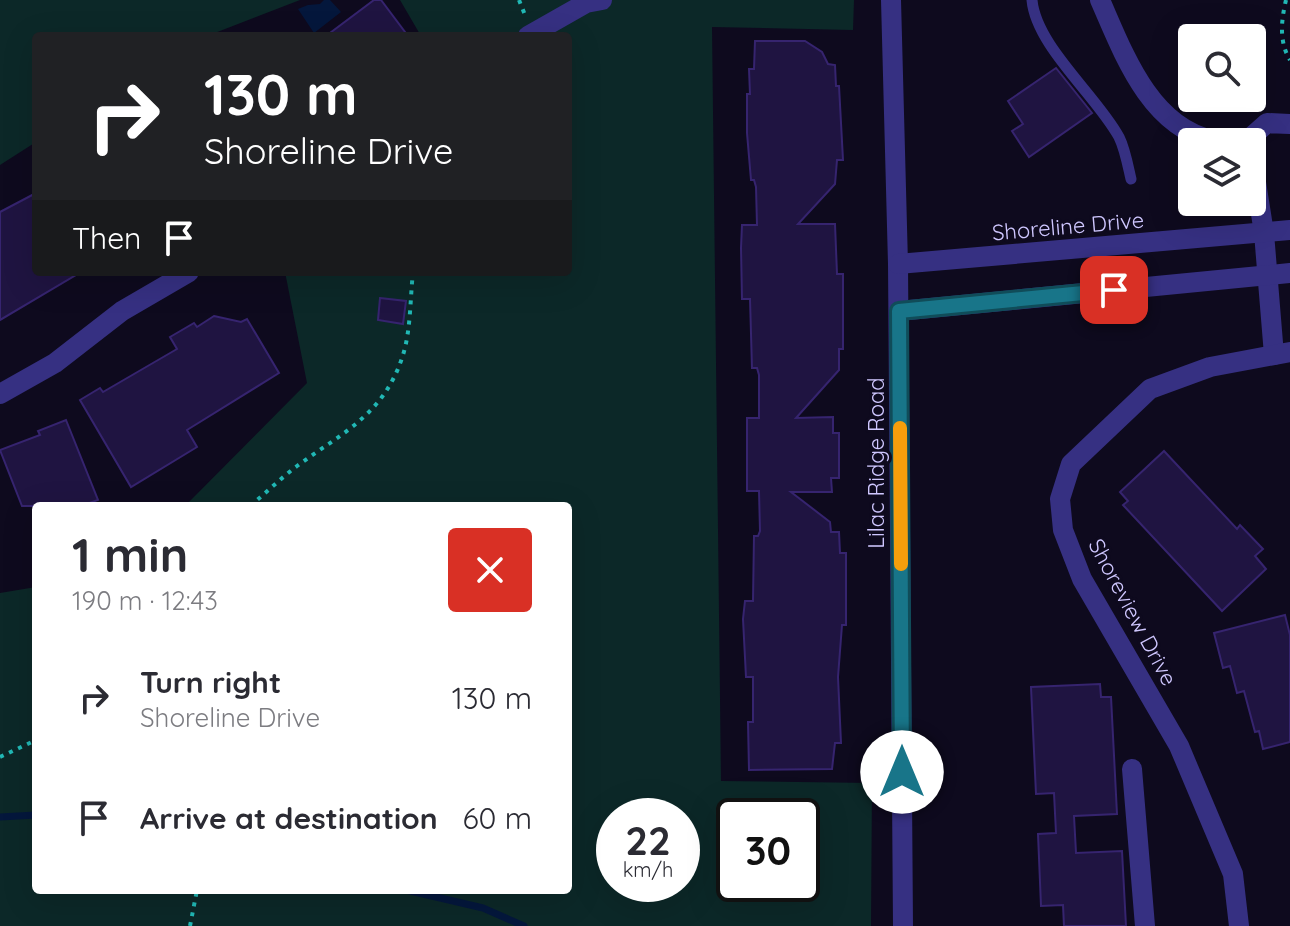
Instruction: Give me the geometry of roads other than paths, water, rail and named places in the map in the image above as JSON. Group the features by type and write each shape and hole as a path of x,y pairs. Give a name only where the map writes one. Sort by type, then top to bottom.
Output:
{"street":[{"path":"535,32 586,3 602,0"},
{"name":"Lilac Ridge Road","path":"891,0 899,311 903,926"},
{"path":"1100,0 1138,82 1151,102 1186,128"},
{"path":"1263,128 1267,123 1290,124"},
{"path":"1261,216 1267,275 1282,354"},
{"name":"Shoreline Drive","path":"898,264 1290,230"},
{"path":"899,311 1290,273"},
{"path":"0,394 55,363 122,311 182,276"},
{"name":"Shoreview Drive","path":"1239,926 1233,874 1179,746 1082,579 1063,530 1060,499 1071,464 1150,389 1210,367 1282,354"},
{"path":"1132,769 1145,926"}],"lane":[{"path":"1032,0 1033,14 1051,44 1120,138 1131,179"}],"water":[{"path":"330,0 341,12 313,32 298,9"}],"waterway":[{"path":"0,817 32,815"},
{"path":"423,894 483,908 524,926"}]}
